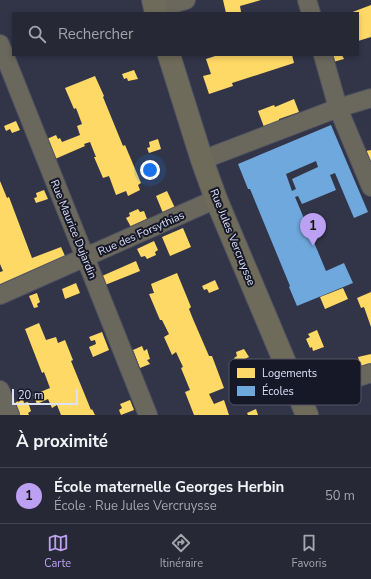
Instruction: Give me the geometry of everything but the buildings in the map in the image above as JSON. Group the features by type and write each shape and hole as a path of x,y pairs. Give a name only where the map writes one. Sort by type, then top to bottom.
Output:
{"main road":[{"name":"Rue Jules Vercruysse","path":"170,56 202,160 216,200 283,359"}],"street":[{"path":"155,7 186,0"},
{"path":"307,0 311,12"},
{"name":"Rue Maurice Dujardin","path":"0,44 148,415"},
{"path":"323,56 338,108 371,187"},
{"path":"202,160 338,108 371,98"},
{"name":"Rue des Forsythias","path":"0,295 216,200"},
{"path":"361,378 371,373"},
{"path":"0,390 10,415"}],"place":[{"name":"École maternelle Georges Herbin","path":"313,246"}]}
